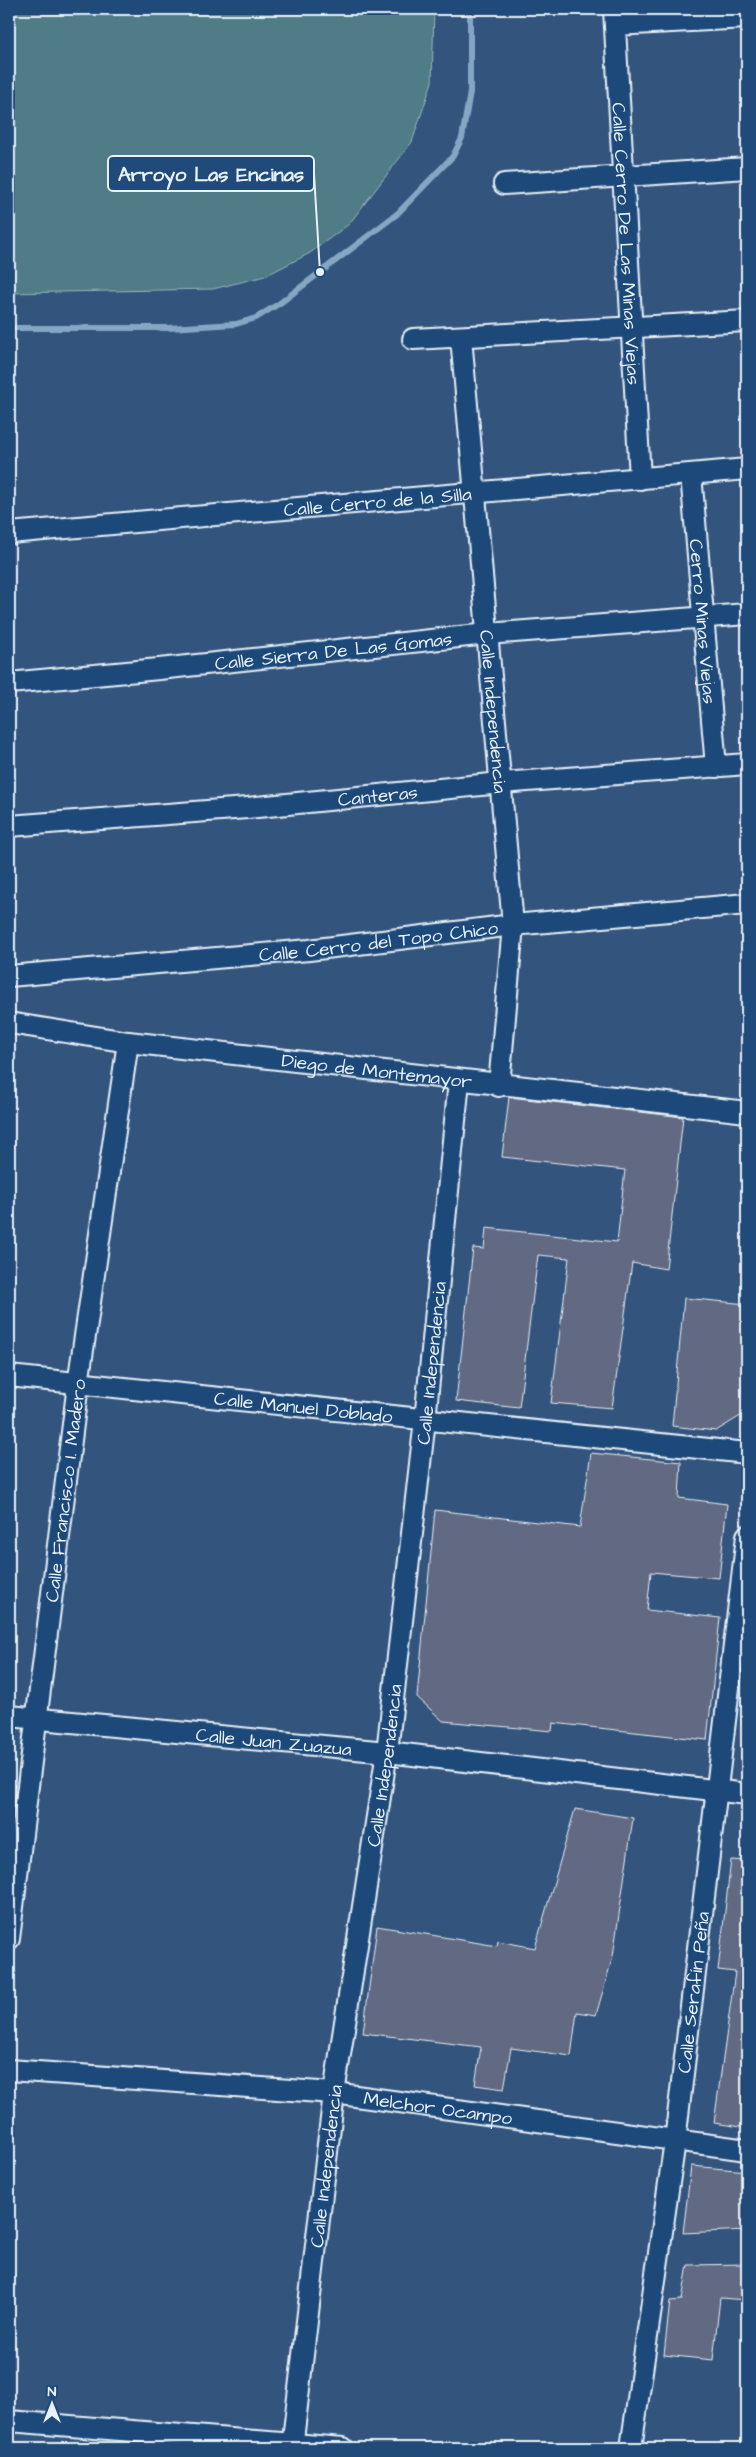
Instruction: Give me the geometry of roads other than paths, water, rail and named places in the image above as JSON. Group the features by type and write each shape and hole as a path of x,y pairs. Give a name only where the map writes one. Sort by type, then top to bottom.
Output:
{"street":[{"path":"614,17 747,18"},
{"name":"Calle Cerro De Las Minas Viejas","path":"614,17 640,479"},
{"path":"504,184 747,168"},
{"path":"413,339 747,321"},
{"name":"Calle Independencia","path":"461,337 513,925 499,1086"},
{"name":"Calle Cerro de la Silla","path":"9,533 747,469"},
{"name":"Cerro Minas Viejas","path":"691,474 716,768"},
{"name":"Calle Sierra De Las Gomas","path":"9,683 487,634 704,619 747,614"},
{"name":"Canteras","path":"9,826 247,808 501,784 747,764"},
{"name":"Calle Cerro del Topo Chico","path":"9,976 309,950 513,925 747,904"},
{"name":"Diego de Montemayor","path":"9,1022 128,1042 499,1086 747,1112"},
{"name":"Calle Francisco I. Madero","path":"9,1939 78,1384 128,1042"},
{"name":"Calle Independencia","path":"292,2446 334,2093 387,1752 459,1081"},
{"name":"Calle Manuel Doblado","path":"9,1376 747,1453"},
{"name":"Calle Serafín Peña","path":"631,2448 675,2141 747,1536"},
{"name":"Calle Juan Zuazua","path":"9,1716 387,1752 747,1794"},
{"name":"Melchor Ocampo","path":"9,2070 334,2093 747,2150"},
{"path":"9,2421 292,2446 342,2448"}],"waterway":[{"path":"9,328 168,328 236,324 256,318 280,303 397,214 453,156 462,138 470,92 470,9"}],"place":[{"name":"Arroyo Las Encinas","path":"320,272"}]}
